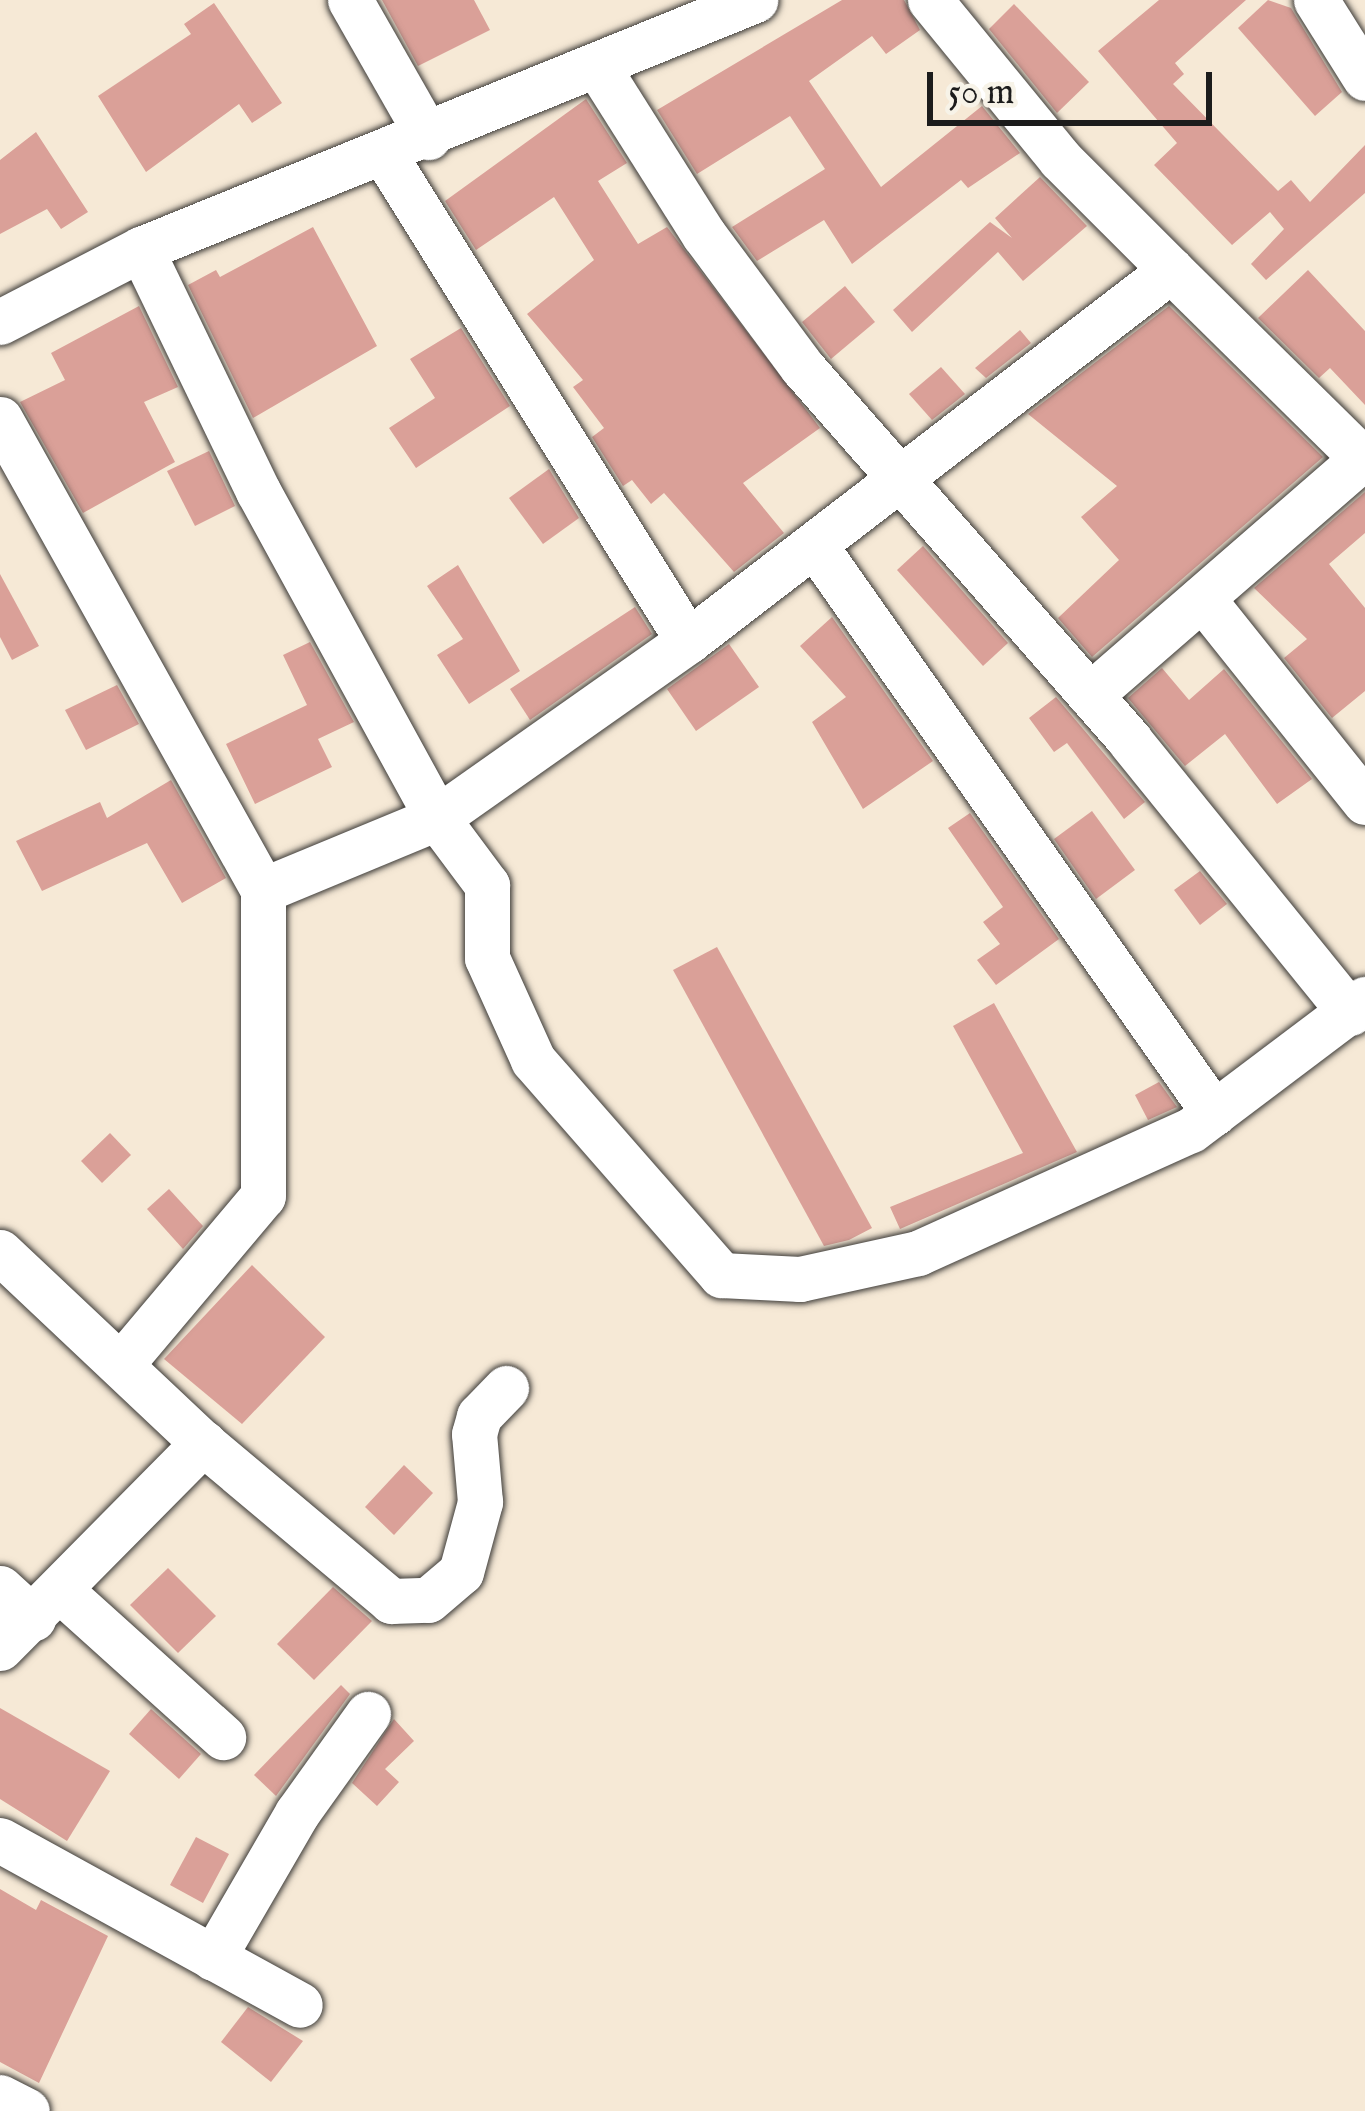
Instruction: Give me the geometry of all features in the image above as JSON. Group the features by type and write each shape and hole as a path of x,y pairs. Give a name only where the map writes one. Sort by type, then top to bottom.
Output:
{"street":[{"path":"350,0 428,137"},
{"path":"0,322 141,248 599,69 755,0"},
{"path":"930,0 1060,159 1364,458 1090,695"},
{"path":"1316,0 1365,78"},
{"path":"141,248 258,491 437,818 487,885 487,958 533,1060 721,1275 800,1279 918,1253 1214,1113 1358,1006 901,481 704,235 599,69"},
{"path":"384,154 688,641"},
{"path":"263,890 437,818 816,547 1171,270"},
{"path":"0,419 263,890 263,1196 124,1362"},
{"path":"816,547 1214,1113"},
{"path":"1202,598 1365,802"},
{"path":"0,1252 124,1362 203,1443 392,1600 428,1600 461,1572 480,1502 474,1434 479,1416 506,1388"},
{"path":"32,1620 203,1443"},
{"path":"0,1588 32,1620 224,1737"},
{"path":"213,1958 297,1813 368,1714"},
{"path":"0,1840 301,2005"},
{"path":"0,2097 26,2111"}],"building":[{"path":"382,0 474,0 490,30 418,66"},
{"path":"842,0 904,0 920,30 886,54 872,36 809,81 881,187 982,106 1020,153 968,188 961,180 852,264 824,220 757,261 732,227 825,169 790,116 697,174 657,110"},
{"path":"1159,0 1246,0 1175,63 1184,74 1173,84 1278,191 1291,180 1310,202 1365,145 1365,193 1266,280 1251,264 1284,229 1270,212 1232,245 1154,165 1177,143 1098,51"},
{"path":"1268,0 1291,8 1342,92 1315,116 1238,28"},
{"path":"214,3 282,103 252,123 239,104 146,172 98,96 191,34 184,24"},
{"path":"1014,4 1089,82 1057,113 989,29"},
{"path":"586,99 627,163 598,181 638,244 667,227 820,428 743,483 784,533 734,572 664,493 651,504 632,480 623,486 592,437 604,428 573,387 583,380 527,314 594,260 554,197 476,250 445,201"},
{"path":"36,132 88,212 61,229 47,209 0,234 0,160"},
{"path":"1040,177 1087,226 1023,281 998,252 912,332 893,310 990,222 1012,238 995,218"},
{"path":"313,227 377,346 253,418 188,285 216,270 220,277"},
{"path":"1308,270 1365,331 1365,405 1330,368 1319,378 1258,318"},
{"path":"845,286 875,322 831,359 802,322"},
{"path":"139,306 178,387 144,402 175,462 83,513 20,402 65,380 51,353"},
{"path":"1169,306 1323,457 1092,657 1058,618 1119,560 1081,517 1117,486 1028,414"},
{"path":"461,328 510,406 416,468 389,428 435,398 410,359"},
{"path":"1020,330 1031,343 986,378 975,368"},
{"path":"941,367 965,394 932,420 909,394"},
{"path":"209,451 235,506 195,526 167,471"},
{"path":"549,469 579,518 543,544 509,498"},
{"path":"1365,492 1365,533 1329,564 1365,608 1365,691 1332,718 1284,658 1307,639 1254,588"},
{"path":"923,546 1008,643 983,666 897,570"},
{"path":"458,565 520,671 469,704 437,655 463,639 427,586"},
{"path":"0,574 39,646 12,660 0,637"},
{"path":"635,607 652,634 530,720 510,689"},
{"path":"832,617 933,761 863,809 812,722 846,697 800,646"},
{"path":"310,642 354,722 318,739 332,767 255,804 226,744 307,705 283,655"},
{"path":"729,644 759,687 696,731 667,689"},
{"path":"1162,668 1189,700 1224,669 1312,779 1277,804 1225,734 1185,766 1128,698"},
{"path":"117,685 139,724 86,750 65,710"},
{"path":"1056,697 1145,802 1124,819 1067,743 1054,752 1029,718"},
{"path":"171,780 226,878 182,903 147,843 42,891 16,841 100,802 107,818"},
{"path":"1092,811 1135,870 1096,899 1054,839"},
{"path":"970,813 1059,939 996,985 977,960 1000,944 983,922 1003,907 948,828"},
{"path":"1200,871 1227,904 1200,925 1174,890"},
{"path":"717,947 872,1228 849,1240 824,1246 673,970"},
{"path":"994,1003 1077,1152 900,1229 890,1207 1023,1153 953,1026"},
{"path":"1159,1082 1177,1107 1148,1120 1135,1095"},
{"path":"110,1133 131,1155 102,1183 81,1161"},
{"path":"169,1189 203,1226 183,1249 147,1209"},
{"path":"252,1265 325,1337 242,1424 164,1359"},
{"path":"404,1465 433,1493 394,1535 365,1507"},
{"path":"168,1568 216,1616 178,1653 130,1605"},
{"path":"333,1587 372,1621 314,1680 277,1644"},
{"path":"341,1685 350,1694 276,1796 254,1775"},
{"path":"0,1708 110,1771 67,1841 0,1799"},
{"path":"151,1709 201,1754 179,1779 129,1734"},
{"path":"394,1719 414,1741 385,1769 399,1782 377,1806 352,1783"},
{"path":"196,1837 229,1854 203,1903 170,1885"},
{"path":"0,1889 36,1910 41,1900 108,1936 39,2083 0,2062"},
{"path":"248,2007 303,2041 271,2082 221,2042"}]}
